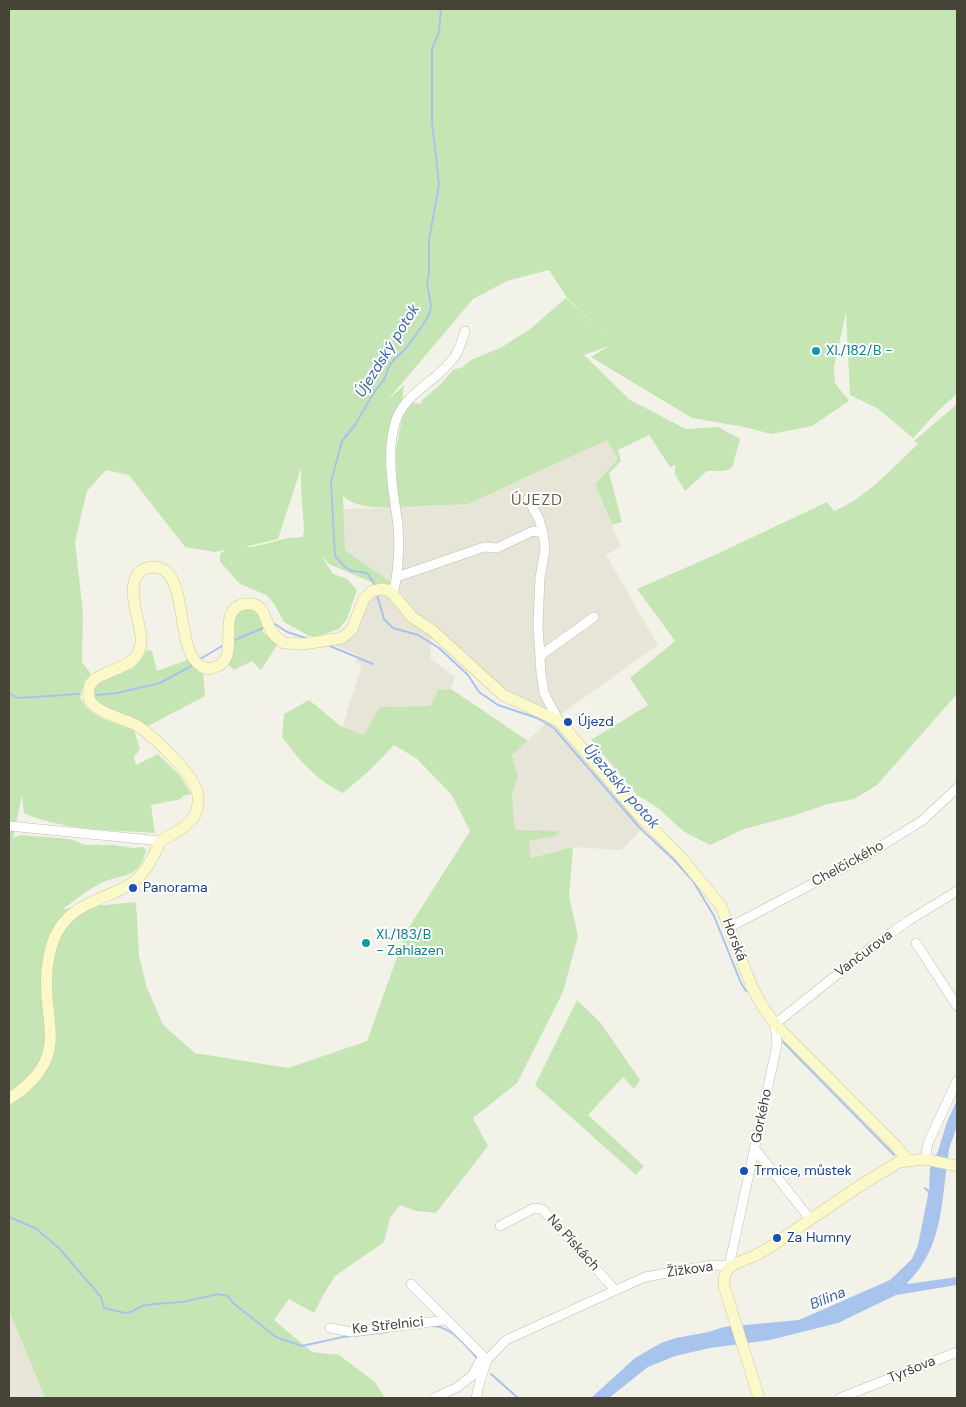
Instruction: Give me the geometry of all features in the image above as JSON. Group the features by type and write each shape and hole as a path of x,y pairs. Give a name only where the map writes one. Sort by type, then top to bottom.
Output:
{"street":[{"path":"393,594 397,577 398,529 391,457 394,427 402,406 413,394 424,388 455,356 465,331"},
{"path":"528,499 539,519 545,549 540,578 538,625 541,673 544,692 559,721"},
{"path":"397,577 484,547 497,548 533,531 543,533"},
{"path":"9,1099 28,1085 42,1069 50,1048 51,1029 46,994 47,973 51,948 58,930 68,918 93,900 130,884 142,873 161,841 189,824 197,812 199,799 194,783 175,760 137,725 99,710 92,704 88,696 90,684 96,677 130,663 137,656 141,637 133,596 136,576 142,570 153,567 162,569 172,580 188,647 198,665 204,668 220,665 226,659 229,647 229,621 232,612 240,605 249,603 261,608 266,616 270,630 284,643 320,642 342,638 352,628 364,599 376,590 393,594 412,617 433,631 503,695 559,721"},
{"path":"541,655 594,617"},
{"name":"Horská","path":"559,721 639,815 703,882 720,906 730,927 752,987 775,1024 896,1146 907,1160"},
{"name":"Chelčického","path":"730,927 866,855 922,820 957,788"},
{"path":"9,826 161,841"},
{"name":"Vančurova","path":"775,1024 873,946 908,921 957,891"},
{"path":"916,943 957,1006"},
{"name":"Gorkého","path":"729,1266 777,1045 775,1024"},
{"path":"928,1159 928,1143 957,1081"},
{"path":"755,1149 810,1219"},
{"name":"Žižkova","path":"476,1398 485,1358 506,1340 645,1277 712,1265 729,1266 755,1256 889,1167 907,1160 928,1159 956,1165"},
{"name":"Na Pískách","path":"500,1226 534,1208 542,1209 615,1290"},
{"path":"729,1266 724,1282 759,1398"},
{"name":"Ke Střelnici","path":"411,1284 485,1358"},
{"name":"Ke Střelnici","path":"330,1328 352,1332 446,1320"},
{"name":"Tyršova","path":"840,1398 957,1352"},
{"path":"434,1398 456,1388 472,1376 485,1358"}],"shaded area":[{"path":"607,439 618,459 595,484 621,547 606,555 658,645 561,714 494,694 469,667 431,637 431,659 455,677 451,689 438,690 430,706 379,707 364,735 342,728 362,665 355,663 358,655 334,645 353,635 362,605 392,583 345,550 343,509 392,508 524,479"},
{"path":"549,721 643,828 621,850 573,847 531,858 529,841 555,836 559,831 515,831 512,794 518,777 512,755"},
{"path":"9,1310 45,1398 9,1398"}],"green space":[{"path":"9,9 957,9 957,394 913,438 877,408 850,395 846,313 834,366 835,383 849,401 812,426 771,434 745,427 692,418 591,357 609,346 584,355 630,400 686,429 718,427 740,439 732,468 724,471 707,471 685,491 675,474 675,465 670,467 649,435 618,450 621,461 609,473 622,522 612,525 595,484 618,459 607,440 468,504 397,507 396,450 405,401 421,404 422,400 440,385 454,369 461,368 471,360 500,348 529,330 566,298 608,336 568,299 549,270 507,281 473,299 387,401 404,385 402,405 396,418 392,508 360,505 343,496 345,550 392,583 380,586 329,564 321,555 333,574 347,579 357,590 347,619 339,629 318,636 309,636 284,622 273,602 266,595 240,584 223,565 220,561 220,554 225,550 215,552 185,547 129,475 106,470 87,491 75,542 83,613 82,662 91,674 85,681 80,697 89,710 96,715 134,730 140,749 134,757 136,765 158,754 181,777 191,794 183,796 181,799 151,805 155,833 88,829 39,819 24,813 22,795 13,838 20,835 70,839 85,845 143,847 146,850 139,867 134,871 99,884 63,909 136,902 139,956 147,988 163,1025 195,1053 288,1068 367,1041 406,932 470,831 451,794 416,758 394,745 369,771 343,793 317,776 302,762 282,737 284,714 309,700 342,727 364,735 379,707 430,706 438,690 451,689 528,741 512,755 518,777 512,794 515,830 560,831 555,836 529,841 531,858 573,847 569,896 578,936 563,992 517,1083 473,1118 488,1146 436,1213 416,1211 400,1205 390,1218 384,1242 335,1276 314,1313 289,1299 274,1320 312,1352 339,1355 375,1382 385,1398 45,1398 9,1310","holes":["301,468 303,537 288,538 253,547 244,547 278,539"]},
{"path":"957,404 957,694 877,785 854,799 828,804 793,816 744,829 710,845 683,831 658,808 637,795 591,740 648,705 630,678 675,641 637,589 827,502 834,511 845,506 878,482 918,444 914,441"},
{"path":"247,608 260,614 263,632 277,645 261,670 252,661 234,670 229,665 234,619 239,612"},
{"path":"146,650 152,651 157,671 190,659 194,667 203,673 205,696 148,726 130,716 100,705 94,698 93,690 98,683 133,668 142,659"},
{"path":"577,1000 600,1022 640,1080 634,1089 623,1077 588,1115 644,1166 636,1175 535,1085"}],"water":[{"path":"957,1100 958,1121 949,1150 942,1203 935,1237 919,1269 907,1283 957,1277 957,1285 896,1295 838,1323 770,1340 710,1348 675,1356 648,1367 609,1398 591,1398 635,1358 661,1343 724,1327 799,1320 890,1280 912,1259 918,1245 929,1190 930,1168"}],"waterway":[{"name":"Újezdský potok","path":"375,585 367,573 352,571 345,567 335,556 331,482 342,441 355,425 374,392 384,380 390,364 407,347 430,312 431,305 427,283 429,274 429,240 439,185 432,121 432,49 439,32 441,9"},
{"name":"Újezdský potok","path":"377,595 384,619 393,628 418,635 439,648 468,675 479,692 498,705 537,718 554,728 639,827 693,881 714,916 746,991"},
{"path":"275,624 287,632 306,638"},
{"path":"235,640 263,628"},
{"path":"200,659 222,646"},
{"path":"330,646 373,664"},
{"path":"97,695 117,693 160,683 191,666"},
{"path":"9,693 18,698 79,694"},
{"name":"Újezdský potok","path":"783,1042 894,1155"},
{"name":"Újezdský potok","path":"925,1188 930,1193"},
{"path":"9,1217 35,1228 59,1248 101,1297 104,1308 125,1313 142,1306 183,1302 218,1294 228,1296 233,1303 276,1337 302,1346 343,1337 387,1332"},
{"path":"432,1326 445,1329 451,1333 477,1358"},
{"path":"491,1374 518,1398"}],"place":[{"name":"XI./182/B -","path":"816,351"},
{"name":"Újezd","path":"568,722"},
{"name":"Panorama","path":"133,888"},
{"name":"XI./183/B - Zahlazen","path":"366,943"},
{"name":"Trmice, můstek","path":"744,1171"},
{"name":"Za Humny","path":"777,1238"}],"district":[{"name":"ÚJEZD","path":"537,501"}],"water label":[{"name":"Bílina","path":"828,1299"}]}
